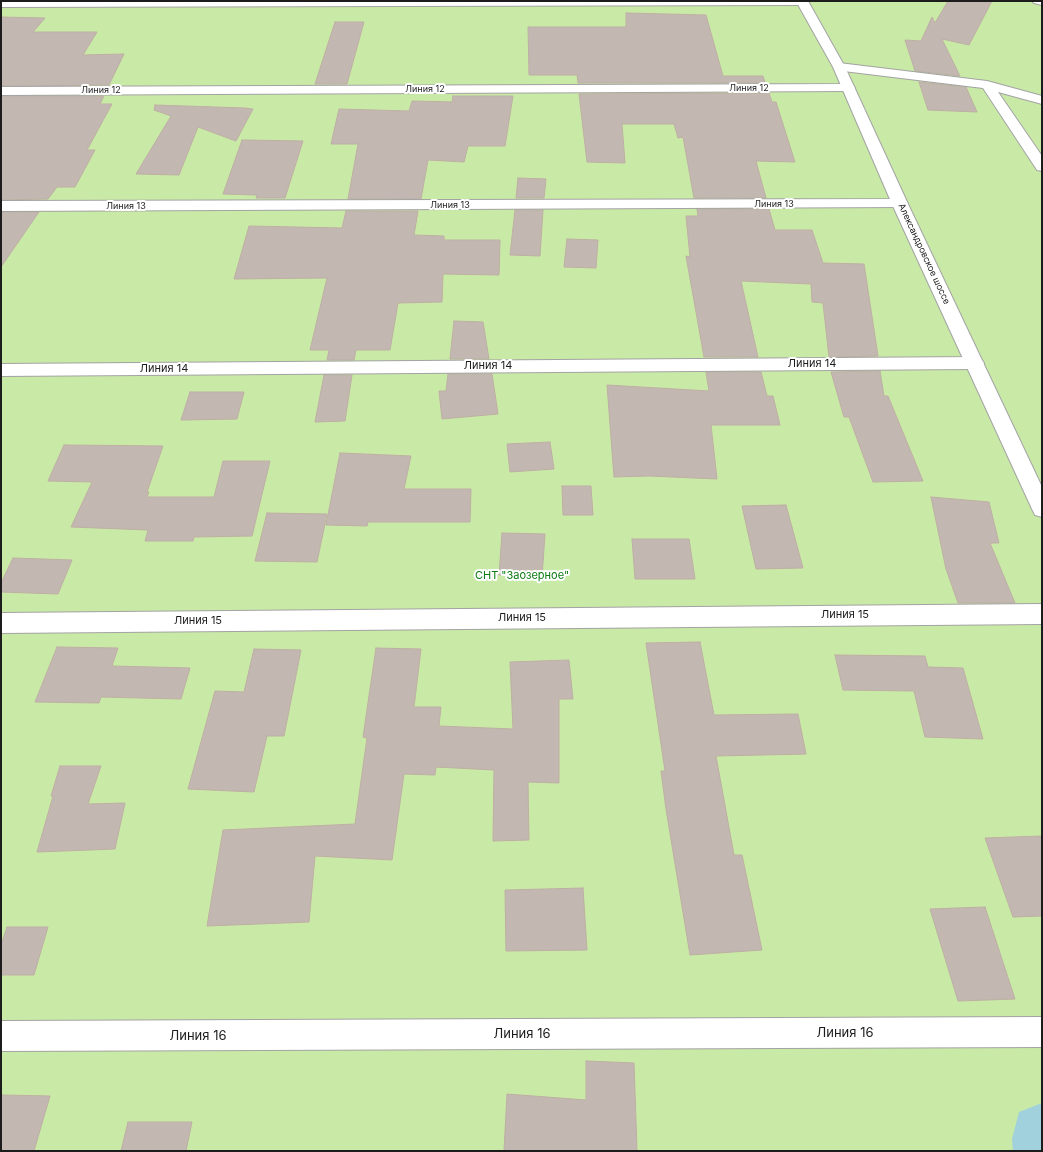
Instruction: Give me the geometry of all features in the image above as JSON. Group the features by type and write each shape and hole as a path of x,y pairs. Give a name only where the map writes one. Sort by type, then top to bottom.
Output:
{"street":[{"path":"1038,1 1042,2"},
{"path":"1,4 802,2"},
{"name":"Александровское шоссе","path":"802,2 839,67 900,204 975,362 1042,509"},
{"path":"839,67 987,84 1042,100"},
{"path":"987,84 1042,167"},
{"name":"Линия 12","path":"1,90 848,88"},
{"name":"Линия 13","path":"1,206 900,204"},
{"name":"Линия 14","path":"1,370 975,362"},
{"name":"Линия 15","path":"1,623 1042,614"},
{"name":"Линия 16","path":"1,1036 1042,1032"}],"green space":[{"name":"СНТ \"Заозерное\"","path":"1,1 1042,1 1042,1151 1,1151"}],"water":[{"path":"1042,1103 1042,1151 1013,1151 1012,1139 1019,1112"}],"building":[{"path":"948,1 992,1 969,45 942,39 960,76 915,71 905,40 921,41 932,17 935,23"},
{"path":"626,13 706,15 723,76 763,76 765,83 578,83 577,75 529,75 528,27 626,27"},
{"path":"1,17 45,18 33,32 97,32 83,55 124,54 109,85 1,86"},
{"path":"335,22 364,22 347,84 315,84"},
{"path":"919,82 966,87 977,112 928,110"},
{"path":"769,93 772,102 776,102 795,162 756,161 766,198 694,198 683,137 678,138 674,124 622,124 625,163 587,162 579,94"},
{"path":"1,96 104,96 100,104 112,104 87,150 95,150 75,187 57,187 48,199 1,200"},
{"path":"453,96 513,96 505,146 468,146 464,162 428,160 421,199 348,199 358,144 331,144 339,109 409,111 412,101 452,102"},
{"path":"155,105 253,109 236,141 198,127 179,175 136,174 171,116 154,110"},
{"path":"242,140 303,141 285,198 256,198 257,195 223,194"},
{"path":"518,178 546,179 544,198 516,198"},
{"path":"697,209 769,209 775,230 812,230 823,263 864,264 878,356 829,357 823,303 812,302 811,284 741,281 758,357 704,357 686,256 690,257 686,216 698,216"},
{"path":"515,210 543,210 540,256 510,255"},
{"path":"346,211 418,211 414,235 444,236 444,240 500,240 499,275 443,274 442,302 398,303 390,350 356,350 354,360 327,360 329,350 310,350 327,278 234,279 249,226 342,228"},
{"path":"1,212 39,212 1,267"},
{"path":"567,239 598,240 596,268 564,267"},
{"path":"454,321 483,322 489,359 450,359"},
{"path":"880,371 884,396 888,396 923,481 873,482 849,417 844,417 831,372"},
{"path":"706,372 761,372 767,396 773,396 780,425 711,425 717,479 649,476 614,477 607,385 709,391"},
{"path":"448,374 492,374 498,414 442,419 439,391 446,391"},
{"path":"324,375 352,375 345,421 315,422"},
{"path":"190,392 244,392 237,419 181,420"},
{"path":"550,442 554,469 510,472 507,444"},
{"path":"64,445 163,446 147,492 149,492 147,497 214,497 223,461 270,461 252,536 194,537 193,541 145,541 148,530 71,527 92,482 48,481"},
{"path":"340,453 411,456 404,489 471,489 470,522 368,522 367,526 326,525"},
{"path":"562,486 591,486 593,515 563,515"},
{"path":"931,497 989,502 999,543 990,543 1015,603 958,603 946,569"},
{"path":"786,505 803,568 756,569 742,506"},
{"path":"267,513 327,514 317,562 255,561"},
{"path":"502,533 545,534 542,577 499,575"},
{"path":"632,539 689,539 695,579 635,579"},
{"path":"13,558 72,560 58,594 1,592 1,583"},
{"path":"700,642 714,715 798,714 806,754 716,756 734,855 742,855 762,950 690,955 666,809 661,771 665,771 646,643"},
{"path":"57,647 118,648 112,666 190,668 181,699 101,697 99,703 35,702"},
{"path":"376,648 421,649 414,707 441,707 439,726 513,729 510,662 569,660 573,699 559,699 559,783 528,782 529,840 493,841 494,770 436,767 435,775 404,774 392,860 315,856 309,922 207,926 223,830 355,824 367,738 363,737"},
{"path":"254,649 301,650 284,736 267,736 254,792 188,789 215,691 244,692"},
{"path":"835,655 925,656 928,667 963,668 983,739 925,737 914,691 843,690"},
{"path":"60,766 101,766 88,804 125,803 115,849 37,852"},
{"path":"1042,836 1042,916 1013,917 985,838"},
{"path":"583,888 587,950 506,951 505,890"},
{"path":"985,907 1015,999 958,1001 930,909"},
{"path":"7,927 48,927 34,975 1,975 1,945"},
{"path":"586,1061 634,1063 637,1151 504,1151 507,1094 586,1100"},
{"path":"1,1095 50,1096 34,1151 1,1151"},
{"path":"128,1122 192,1122 186,1151 121,1151"}]}
